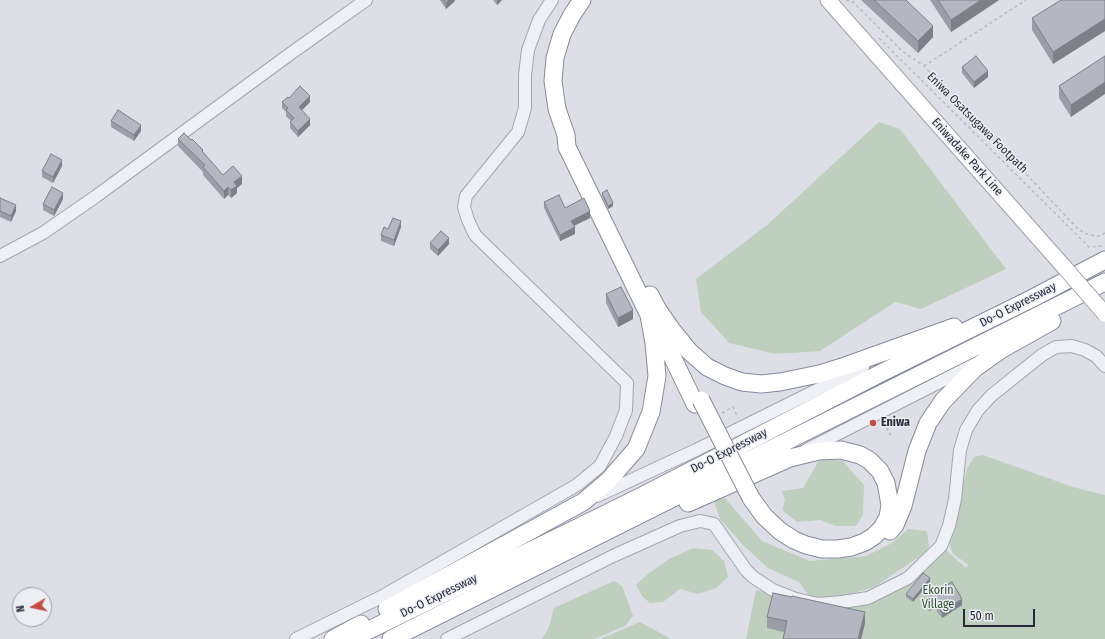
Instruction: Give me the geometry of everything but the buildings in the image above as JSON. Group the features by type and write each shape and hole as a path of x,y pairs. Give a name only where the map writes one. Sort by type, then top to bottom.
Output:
{"highway":[{"path":"582,0 562,34 555,58 553,81 556,109 566,135 567,147 760,523 779,542 797,551 815,556 829,557 856,554 869,548 884,538 895,525 903,506 917,451 928,423 943,401 975,368 1002,349 1105,293"},
{"name":"Do-O Expressway","path":"351,639 546,544 879,374 1033,298 1105,260"},
{"name":"Do-O Expressway","path":"391,639 1105,282"},
{"path":"653,313 672,330 689,351 707,367 742,382 761,384 799,379 845,366 1033,298"},
{"path":"333,639 583,502 608,481 636,449 651,412 657,376 653,313"},
{"path":"391,639 790,458 819,451 841,450 860,455 869,460 880,471 886,483 890,505 888,517 882,528 874,536 865,542 851,547 838,549 806,545 794,540 780,531 748,499"}],"main road":[{"name":"Eniwadake Park Line","path":"828,0 1105,314"}],"street":[{"path":"0,256 43,233 89,201 366,0"},
{"path":"296,639 381,596 577,485 600,466 616,436 626,410 627,383 475,235 464,207 466,196 518,132 525,108 525,75 528,50 539,20 552,0"},
{"path":"583,502 696,450 920,339"},
{"path":"447,639 614,556 680,526 700,521 714,524 746,570 753,577 773,590 796,599 818,604 868,598 908,578 941,546 949,526 955,499 960,450 966,430 978,410 992,395 1042,355 1056,347 1072,346 1085,350 1096,356 1105,366"},
{"path":"790,458 1002,349"}],"path":[{"path":"846,0 853,2 902,51 924,66 1078,229 1089,235 1099,236 1105,233"},
{"path":"924,66 1026,0"},
{"name":"Eniwa Osatsugawa Footpath","path":"875,34 1089,247 1105,246"},
{"path":"717,416 733,408 740,421"},
{"path":"882,417 892,438"}],"green space":[{"path":"879,122 900,129 1006,269 921,309 895,302 820,351 775,354 729,343 701,312 696,279 767,225"},
{"name":"Ekorin Village","path":"983,455 1073,487 1105,495 1105,639 746,639 756,590 818,604 868,598 941,546 966,568 969,565 953,554 949,543 967,469 974,457"},
{"path":"825,459 843,461 864,485 863,515 856,526 836,526 820,520 797,522 782,510 785,500 782,491 803,488 818,462"},
{"path":"724,497 762,541 810,561 866,556 892,543 908,529 927,531 929,546 925,553 874,587 844,596 810,597 799,582 768,568 744,546 720,519 714,501"},
{"path":"693,548 712,550 724,561 728,577 716,588 698,594 680,589 663,602 650,603 642,596 636,585 648,574 669,559"},
{"path":"614,581 622,586 633,616 625,626 594,639 542,639 549,627 554,608"},
{"path":"640,622 671,639 600,639"}],"place":[{"name":"Eniwa","path":"873,423"}]}
